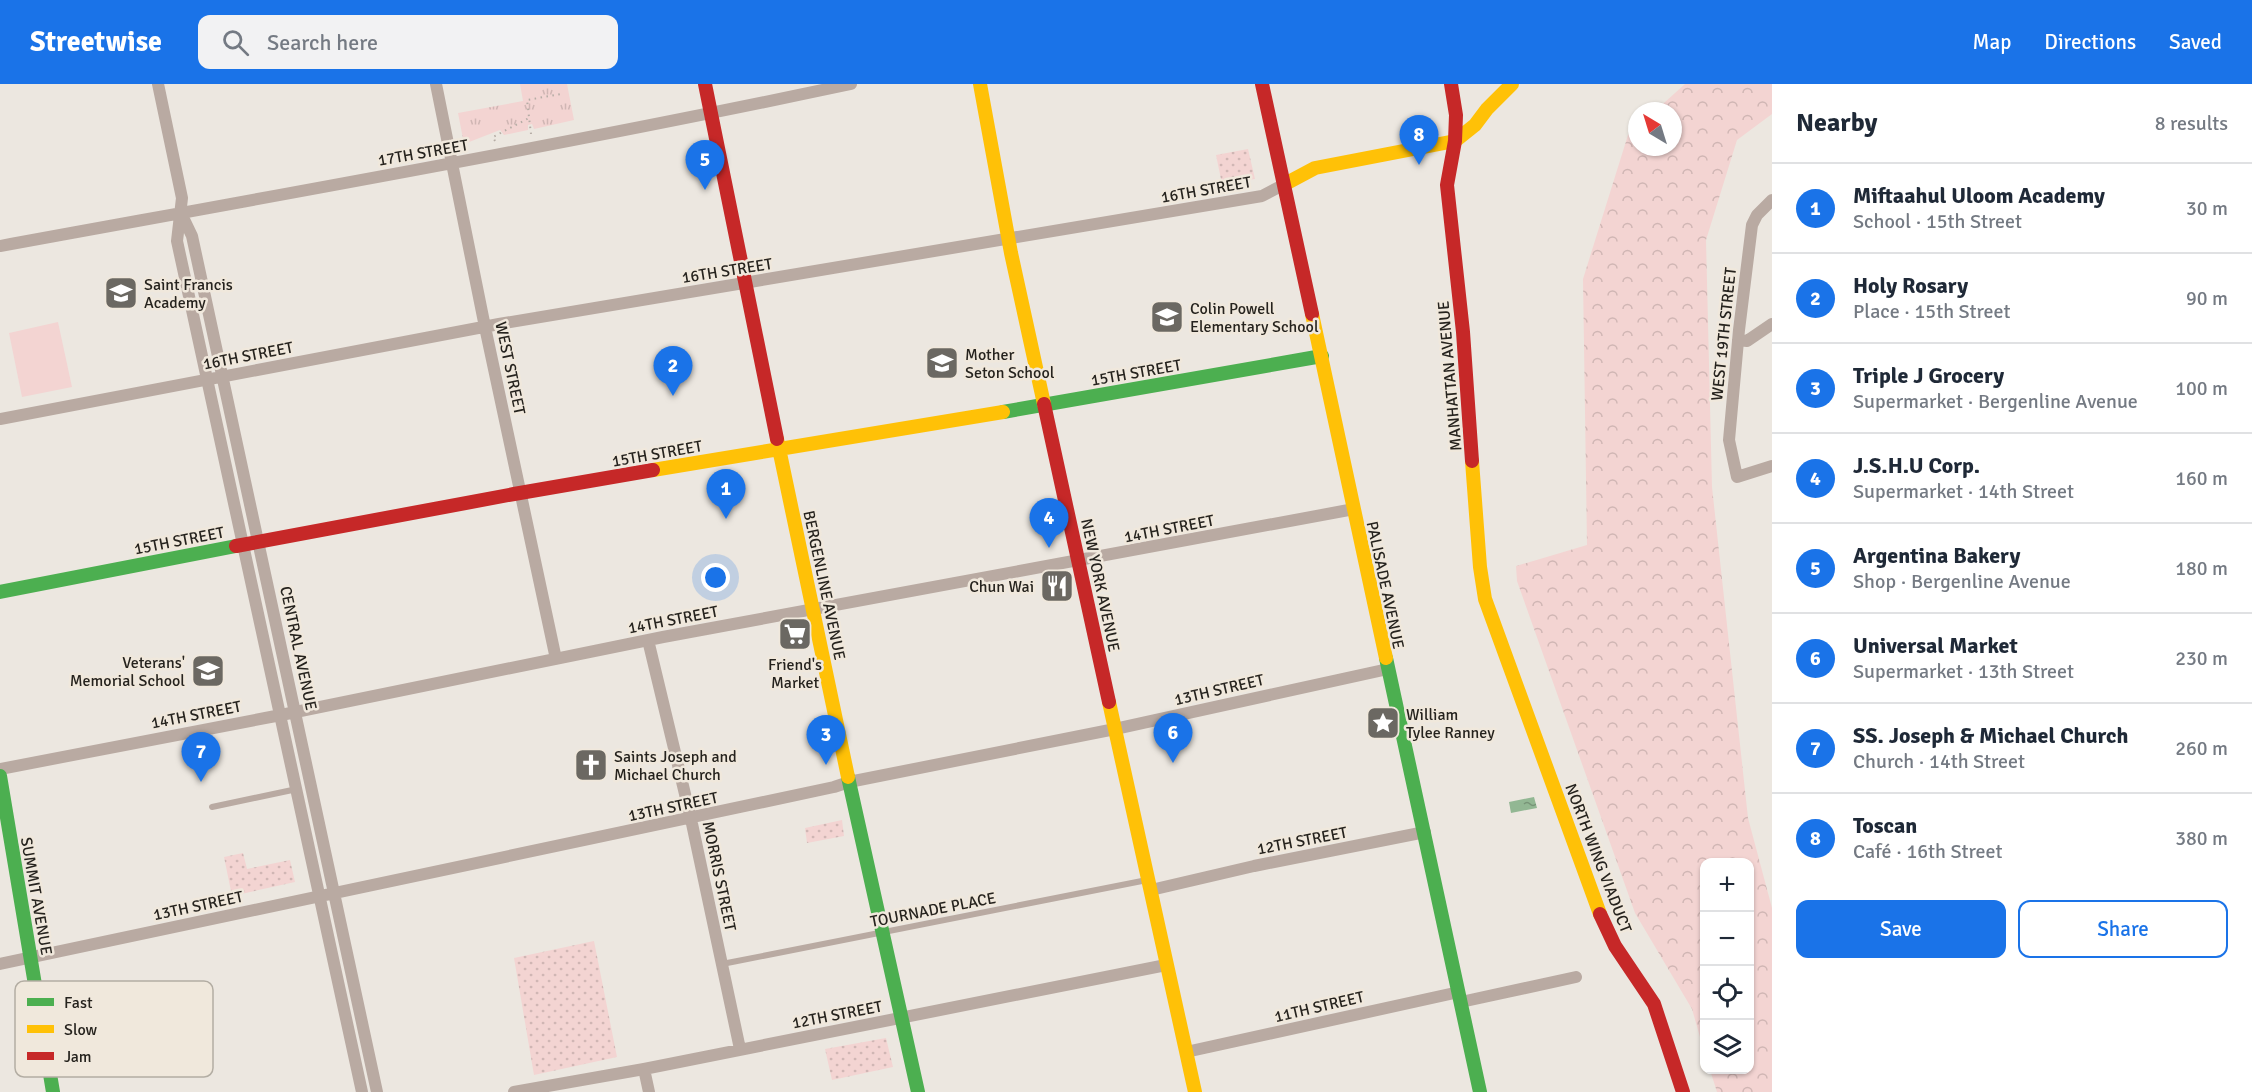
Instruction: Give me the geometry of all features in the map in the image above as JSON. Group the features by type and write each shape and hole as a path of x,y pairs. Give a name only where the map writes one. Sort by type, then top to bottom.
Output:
{"street":[{"name":"CENTRAL AVENUE","path":"158,84 182,198 177,241 206,380 245,545 362,1092"},
{"name":"WEST STREET","path":"436,84 556,659"},
{"name":"BERGENLINE AVENUE","path":"705,84 849,782 918,1092"},
{"name":"17TH STREET","path":"0,246 451,164 712,114 851,84"},
{"name":"NEW YORK AVENUE","path":"980,84 1009,239 1195,1092"},
{"name":"PALISADE AVENUE","path":"1262,84 1480,1092"},
{"name":"MANHATTAN AVENUE","path":"1451,84 1456,116 1455,141 1448,185 1463,332 1480,567 1485,599 1508,663"},
{"path":"1455,141 1475,125 1487,109 1512,84"},
{"name":"16TH STREET","path":"0,419 485,327 1262,196 1315,168 1455,141"},
{"name":"WEST 19TH STREET","path":"1772,201 1757,215 1752,225 1729,440 1737,477 1772,466"},
{"name":"CENTRAL AVENUE","path":"181,213 192,236 221,377 260,542 377,1092"},
{"path":"1738,340 1748,340 1772,324"},
{"name":"15TH STREET","path":"0,592 228,547 521,494 1046,406 1322,356"},
{"name":"14TH STREET","path":"0,769 281,715 648,640 1354,509"},
{"name":"MORRIS STREET","path":"648,640 691,819 740,1049"},
{"name":"NORTH WING VIADUCT","path":"1508,663 1596,904 1615,946 1654,1004 1683,1092"},
{"name":"13TH STREET","path":"0,964 691,819 849,782 1115,729 1388,669"},
{"name":"SUMMIT AVENUE","path":"0,776 35,981"},
{"name":"12TH STREET","path":"1149,885 1244,869 1425,832"},
{"name":"12TH STREET","path":"514,1092 645,1069 1166,965"},
{"name":"11TH STREET","path":"1186,1052 1460,997 1576,977"},
{"path":"645,1069 649,1092"},
{"name":"SUMMIT AVENUE","path":"51,1077 53,1092"}],"lane":[{"path":"212,807 297,789"},
{"name":"TOURNADE PLACE","path":"722,964 1149,885"}],"path":[{"path":"531,134 527,100 561,94"},
{"path":"495,141 493,137 529,118"}],"green space":[{"path":"520,84 567,84 574,120 534,129 532,124 528,125 528,130 504,135 500,130 464,144 458,113 523,101"},
{"path":"1685,84 1772,84 1772,114 1737,140 1706,240 1712,487 1748,818 1772,908 1772,1092 1717,1092 1711,1074 1754,1074 1754,858 1700,858 1700,1037 1692,1009 1635,913 1517,581 1516,566 1587,545 1583,279 1628,135 1628,156 1682,156 1682,102 1665,102"},
{"path":"1248,149 1255,179 1222,184 1216,155"},
{"path":"58,322 72,387 22,397 9,333"},
{"path":"842,820 844,836 807,843 805,828"},
{"path":"243,853 247,869 290,860 295,882 232,896 224,857"},
{"path":"594,941 617,1057 534,1075 514,958"},
{"path":"886,1038 893,1067 832,1080 825,1049"}],"water":[{"path":"1534,797 1537,808 1511,813 1509,802"}],"traffic: fast":[{"path":"1003,412 1322,356"},
{"path":"0,592 236,546"},
{"path":"1386,658 1480,1092"},
{"path":"0,776 34,981"},
{"path":"848,777 918,1092"},
{"path":"50,1077 53,1092"}],"traffic: slow":[{"path":"980,84 1011,253 1044,404"},
{"path":"1285,184 1315,168 1455,141 1475,125 1487,109 1512,84"},
{"path":"1312,314 1386,658"},
{"path":"653,470 1003,412"},
{"path":"777,439 848,777"},
{"path":"1472,461 1480,567 1485,599 1600,914"},
{"path":"1109,702 1195,1092"}],"traffic: jam":[{"path":"705,84 777,439"},
{"path":"1262,84 1312,314"},
{"path":"1451,84 1456,115 1455,141 1447,185 1463,332 1472,461"},
{"path":"1044,404 1109,702"},
{"path":"236,546 653,470"},
{"path":"1600,914 1615,946 1654,1004 1683,1092"}],"place":[{"name":"Toscan","path":"1419,165"},
{"name":"Argentina Bakery","path":"705,190"},
{"name":"Saint Francis Academy","path":"121,293"},
{"name":"Colin Powell Elementary School","path":"1167,317"},
{"name":"Mother Seton School","path":"942,363"},
{"name":"Holy Rosary","path":"673,396"},
{"name":"Miftaahul Uloom Academy","path":"726,519"},
{"name":"J.S.H.U Corp.","path":"1049,548"},
{"name":"Chun Wai","path":"1057,586"},
{"name":"Friend's Market","path":"795,634"},
{"name":"Veterans' Memorial School","path":"208,671"},
{"name":"William Tylee Ranney","path":"1383,723"},
{"name":"Universal Market","path":"1173,763"},
{"name":"Saints Joseph and Michael Church","path":"591,765"},
{"name":"Triple J Grocery","path":"826,765"},
{"name":"SS. Joseph & Michael Church","path":"201,782"}]}
